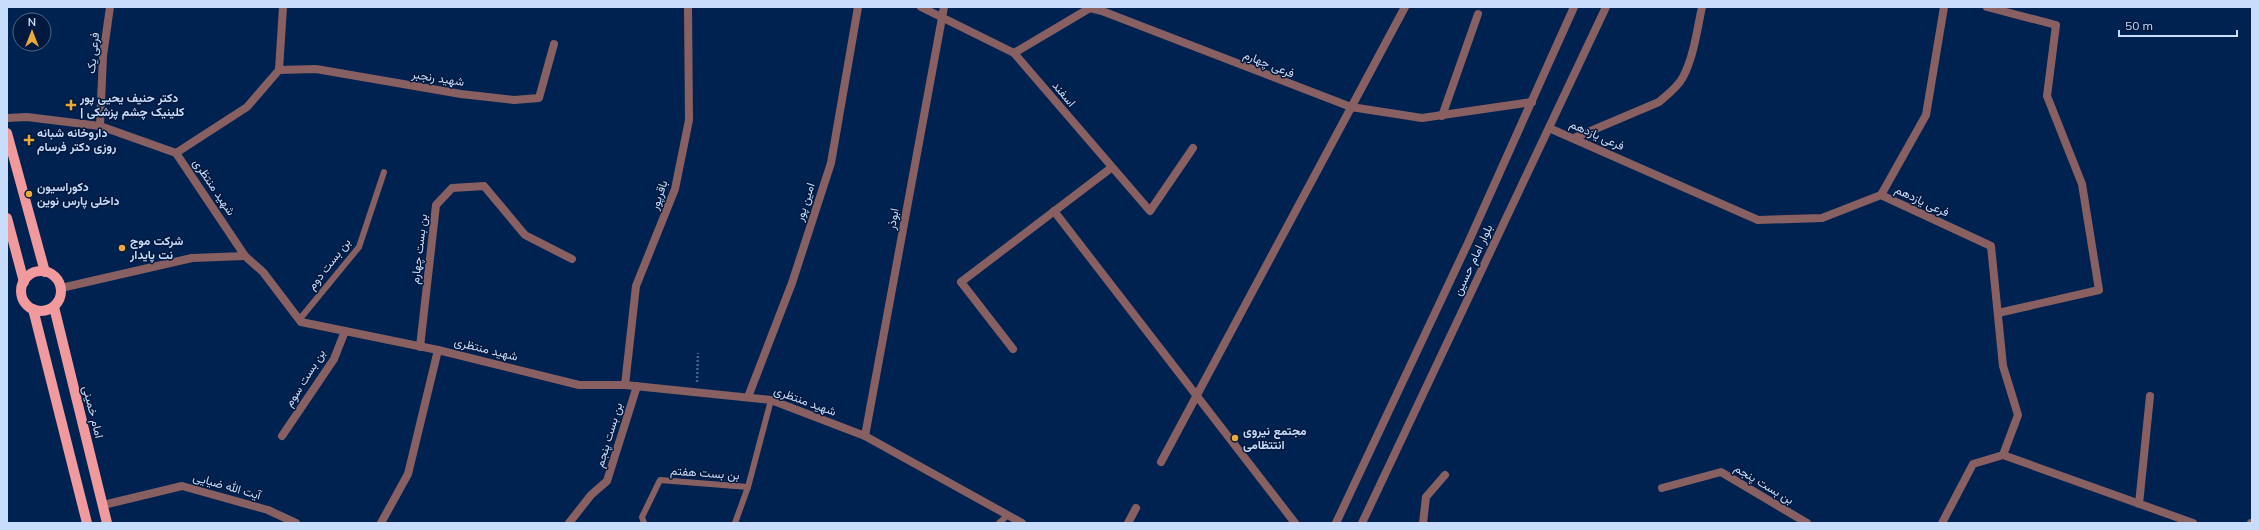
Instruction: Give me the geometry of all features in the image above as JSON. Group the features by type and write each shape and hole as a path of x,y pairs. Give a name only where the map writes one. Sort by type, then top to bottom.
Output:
{"main road":[{"path":"7,133 45,272"},
{"path":"7,218 24,282 22,297 25,303 33,309 42,311 54,307 61,296 61,288 56,278 45,272 32,274 24,282"},
{"name":"امام خمینی","path":"54,307 107,523"},
{"path":"33,309 87,523"}],"street":[{"name":"فرعی یک","path":"100,126 103,56 110,7"},
{"path":"176,153 247,107 279,70 283,7"},
{"name":"باقرپور","path":"624,385 636,286 675,189 689,120 688,7"},
{"name":"امین پور","path":"748,397 792,283 831,163 858,7"},
{"name":"اسفند","path":"922,7 1014,53 1111,168 1150,211 1193,148"},
{"name":"ابوذر","path":"865,436 944,7"},
{"path":"1161,462 1405,7"},
{"name":"بلوار امام حسین","path":"1336,523 1532,102 1574,7"},
{"name":"بلوار امام حسین","path":"1362,523 1606,7"},
{"path":"1574,138 1659,102 1669,93 1683,78 1702,7"},
{"path":"1881,195 1926,115 1944,7"},
{"path":"1987,7 2056,25 2047,96 2082,184 2099,290 1998,313"},
{"name":"فرعی چهارم","path":"1014,53 1090,8 1102,11 1351,107 1422,118 1532,102"},
{"path":"1442,116 1478,14"},
{"name":"شهید رنجبر","path":"279,70 316,69 461,94 514,100 539,98 554,44"},
{"name":"شهید منتظری","path":"7,118 27,117 100,126 176,153 245,256 264,272 301,322 438,350 578,385 637,386 771,400 865,436 1022,523"},
{"name":"فرعی یازدهم","path":"1549,128 1758,220 1822,218 1881,195 1991,246 2004,366 2018,415 2004,455"},
{"path":"1013,349 962,282 1111,168"},
{"name":"بن بست چهارم","path":"420,347 436,205 452,188 484,186 525,235 572,259"},
{"path":"1054,211 1296,523"},
{"path":"61,288 192,258 245,256"},
{"name":"بن بست سوم","path":"282,436 334,358 345,332"},
{"path":"381,523 408,474 438,350"},
{"name":"بن بست پنجم","path":"569,523 591,495 607,481 637,386"},
{"path":"2139,504 2150,396"},
{"path":"1942,523 1973,464 2004,455 2193,523"},
{"name":"بن بست پنجم","path":"1662,488 1720,472 1807,523"},
{"path":"1423,523 1426,497 1445,475"},
{"name":"آیت الله ضیایی","path":"103,505 182,486 268,510 296,523"},
{"path":"1128,523 1136,508"}],"lane":[{"name":"بن بست دوم","path":"299,320 359,247 384,172"},
{"name":"بن بست هفتم","path":"735,523 748,487 771,400"},
{"name":"بن بست هفتم","path":"644,523 642,517 660,480 748,487"},
{"path":"999,523 1008,515"}],"path":[{"path":"697,392 698,353"}],"place":[{"name":"دکتر حنیف یحیی پور | کلینیک چشم پزشکی","path":"71,105"},
{"name":"داروخانه شبانه روزی دکتر فرسام","path":"29,140"},
{"name":"دکوراسیون داخلی پارس نوین","path":"29,194"},
{"name":"شرکت موج نت پایدار","path":"122,248"},
{"name":"مجتمع نیروی انتتظامی","path":"1235,438"}]}
